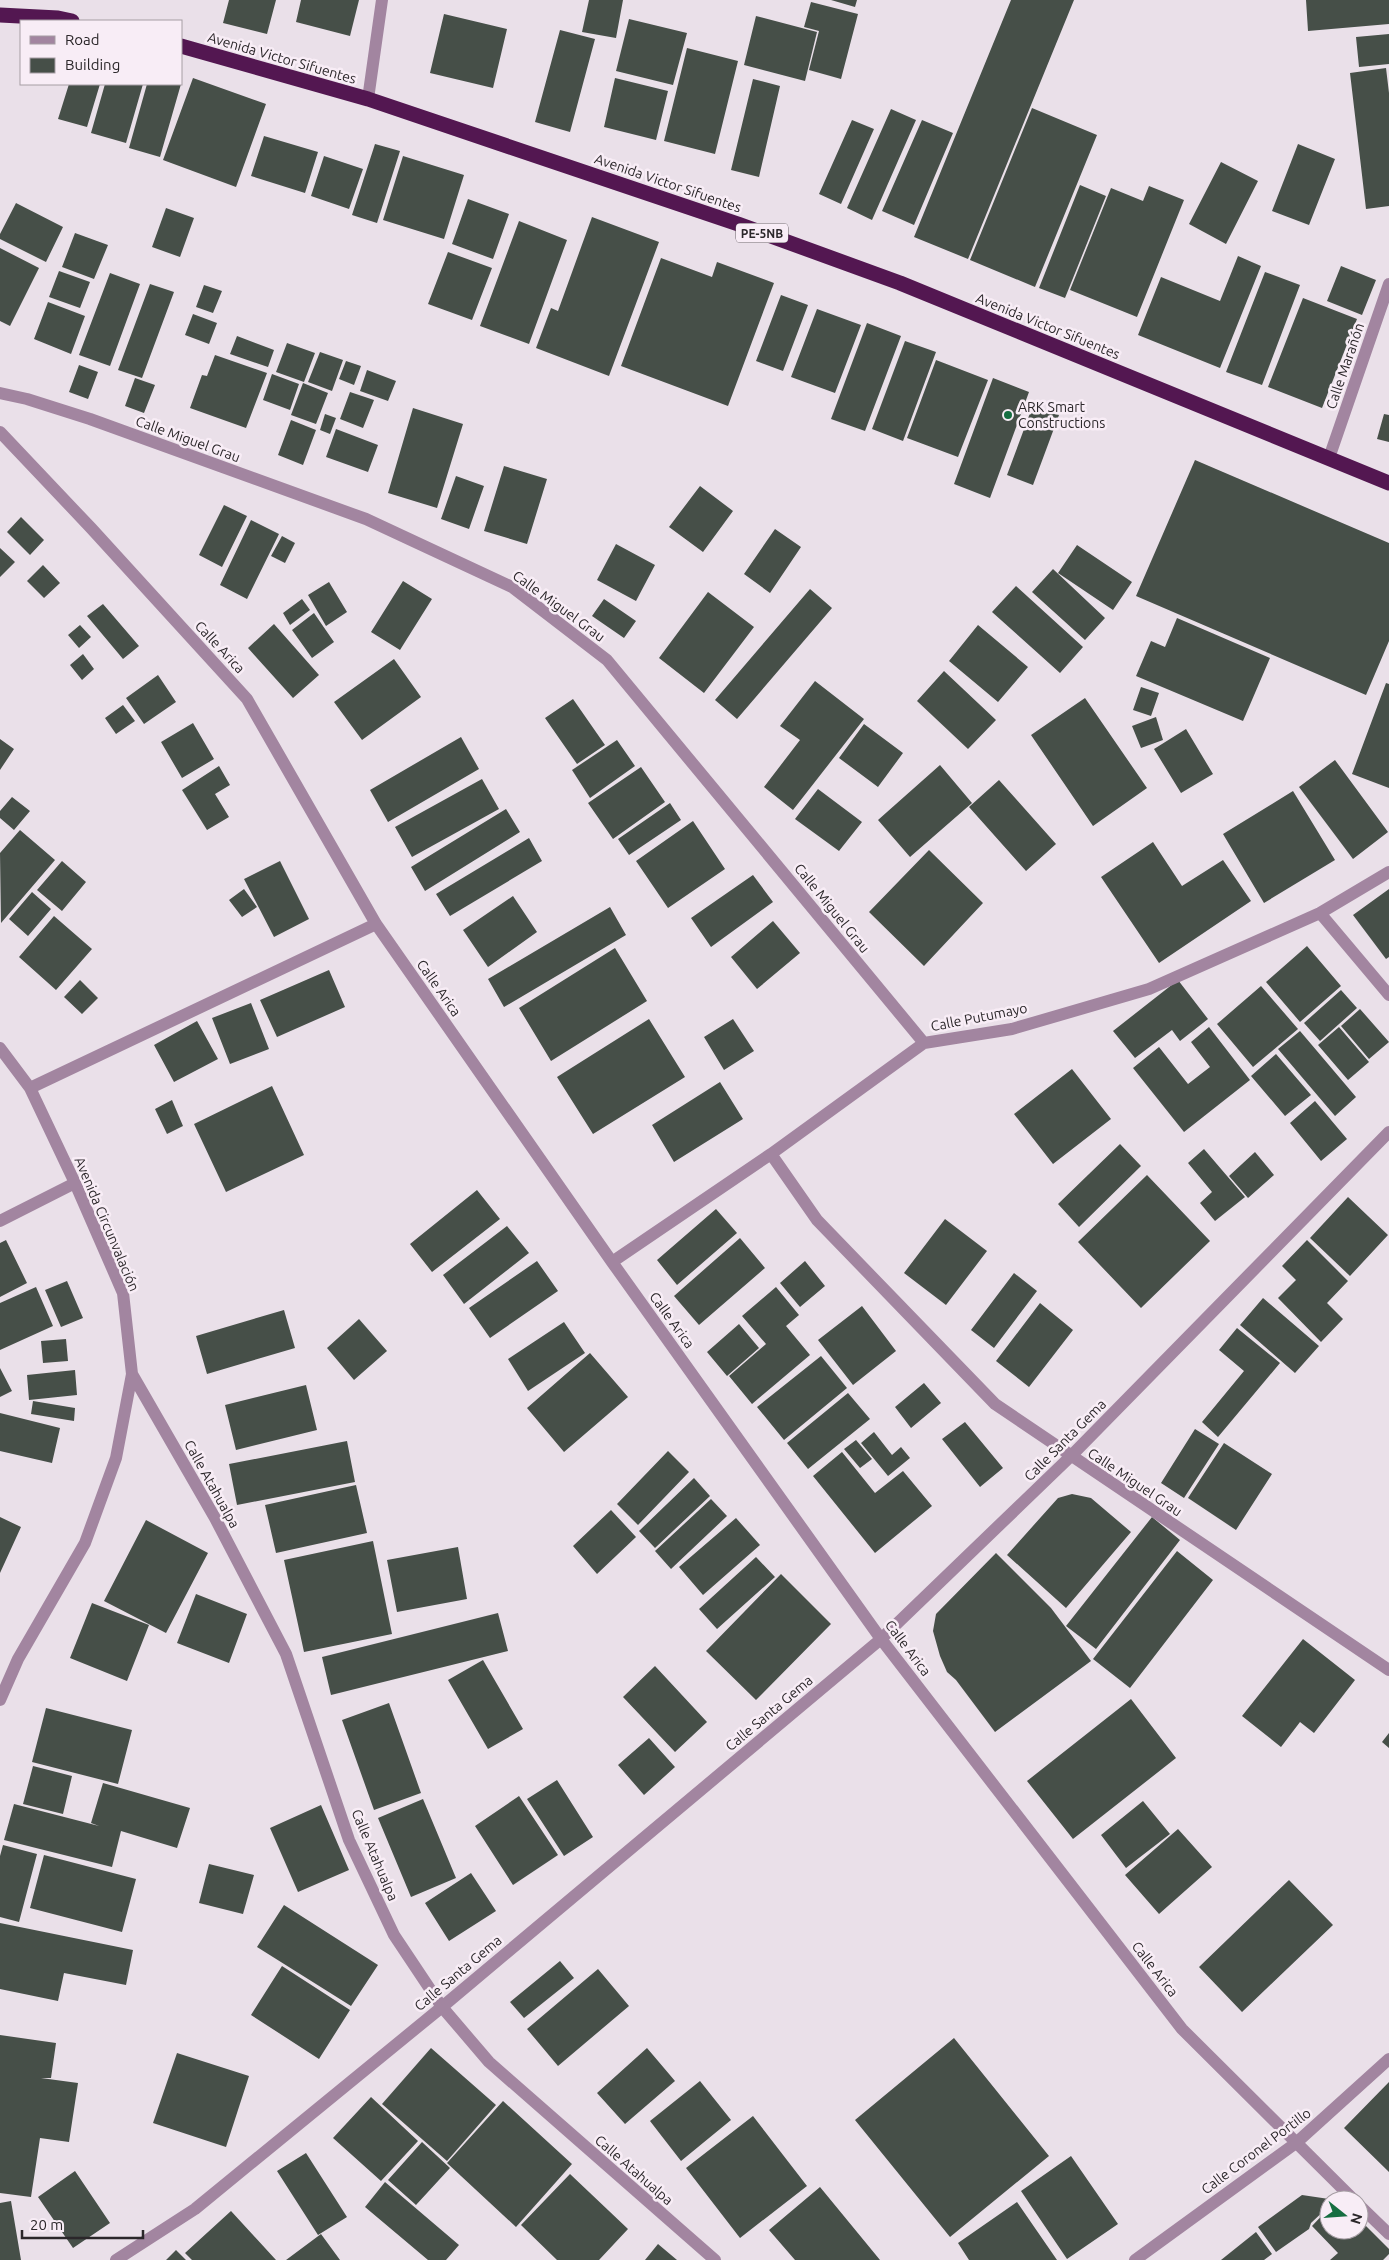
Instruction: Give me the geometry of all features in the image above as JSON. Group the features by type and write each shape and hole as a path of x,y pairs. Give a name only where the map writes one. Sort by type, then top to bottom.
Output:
{"highway":[{"path":"0,15 67,20"},
{"name":"Avenida Victor Sifuentes","path":"182,46 368,100 738,224 900,283 1329,458"},
{"name":"PE-5NB","path":"1329,458 1389,483"}],"street":[{"path":"368,100 382,0"},
{"name":"Calle Marañón","path":"1329,458 1389,284"},
{"name":"Calle Miguel Grau","path":"0,393 27,399 90,419 366,519 512,587 607,660 924,1043"},
{"name":"Calle Arica","path":"0,432 247,699 376,924 612,1262 881,1639 1182,2029 1344,2190"},
{"name":"Calle Putumayo","path":"612,1262 771,1154 924,1043 1012,1029 1149,990 1320,913 1389,872"},
{"path":"1320,913 1389,995"},
{"path":"30,1088 376,924"},
{"name":"Avenida Circunvalación","path":"0,1048 30,1088 123,1293 132,1374 116,1458 85,1543 18,1659 0,1700"},
{"name":"Calle Santa Gema","path":"116,2260 195,2209 442,2007 881,1639 1071,1456 1389,1132"},
{"name":"Calle Miguel Grau","path":"771,1154 816,1220 994,1404 1389,1670"},
{"path":"0,1221 75,1184"},
{"name":"Calle Atahualpa","path":"132,1374 215,1518 286,1654 349,1840 394,1935 442,2007 489,2062 715,2260"},
{"name":"Calle Coronel Portillo","path":"1135,2260 1296,2143 1389,2059"},
{"path":"1369,2215 1389,2234"}],"building":[{"path":"229,0 276,0 267,34 223,23"},
{"path":"301,0 359,0 350,36 296,22"},
{"path":"589,0 623,0 616,38 582,32"},
{"path":"831,0 857,0 855,7"},
{"path":"1011,0 1074,0 968,259 914,237"},
{"path":"1306,0 1389,0 1389,24 1308,31"},
{"path":"811,2 858,14 841,79 809,70 819,31 804,27"},
{"path":"444,14 507,29 493,88 430,73"},
{"path":"756,16 817,32 805,81 744,65"},
{"path":"629,19 687,33 673,85 616,71"},
{"path":"560,30 595,39 570,132 535,122"},
{"path":"1389,34 1389,64 1359,67 1356,37"},
{"path":"687,48 738,61 715,154 664,141"},
{"path":"1386,68 1389,93 1389,206 1366,209 1350,73"},
{"path":"193,78 266,104 236,187 163,160"},
{"path":"615,78 668,91 656,140 604,127"},
{"path":"753,79 780,86 759,177 731,170"},
{"path":"69,85 100,85 87,127 58,119"},
{"path":"105,85 143,85 126,143 91,133"},
{"path":"147,85 181,85 160,157 129,148"},
{"path":"1032,108 1097,135 1035,287 970,260"},
{"path":"891,109 916,120 872,220 847,208"},
{"path":"852,120 874,129 841,204 819,194"},
{"path":"922,120 953,133 914,225 882,211"},
{"path":"264,136 318,152 305,193 251,176"},
{"path":"375,144 400,151 377,223 352,215"},
{"path":"1298,144 1335,159 1309,225 1272,211"},
{"path":"324,156 363,169 349,209 311,196"},
{"path":"403,156 464,175 444,239 383,220"},
{"path":"1221,162 1258,181 1226,244 1189,224"},
{"path":"1080,185 1106,196 1065,298 1039,288"},
{"path":"1149,186 1184,200 1137,317 1070,290 1111,188 1143,201"},
{"path":"468,199 509,214 493,259 452,244"},
{"path":"16,203 63,227 46,262 0,239 0,234"},
{"path":"166,208 194,218 180,257 152,247"},
{"path":"592,217 659,242 609,376 536,348 551,308 558,311"},
{"path":"519,221 567,240 529,344 480,326"},
{"path":"75,233 108,245 94,279 62,267"},
{"path":"0,248 39,268 10,326 0,321"},
{"path":"448,252 492,268 472,320 428,304"},
{"path":"1238,256 1261,266 1220,368 1138,335 1161,277 1220,301"},
{"path":"661,258 712,277 717,262 774,283 728,406 621,366"},
{"path":"1341,266 1376,280 1362,315 1327,301"},
{"path":"59,271 90,282 80,308 49,297"},
{"path":"1265,272 1300,285 1262,385 1226,372"},
{"path":"110,273 140,284 110,366 79,355"},
{"path":"150,284 174,292 142,378 118,370"},
{"path":"204,285 222,291 213,313 196,307"},
{"path":"781,295 808,305 783,371 756,361"},
{"path":"1303,298 1357,319 1322,408 1268,387"},
{"path":"48,302 85,316 71,354 34,339"},
{"path":"817,309 861,325 835,393 791,377"},
{"path":"193,314 217,323 209,344 185,335"},
{"path":"867,323 901,336 865,431 831,419"},
{"path":"237,336 274,350 268,367 230,354"},
{"path":"905,341 936,352 903,441 872,429"},
{"path":"287,343 315,353 304,382 276,372"},
{"path":"320,352 343,360 332,391 308,382"},
{"path":"215,355 267,373 246,428 190,408 202,375 207,376"},
{"path":"936,360 988,380 958,457 907,438"},
{"path":"346,361 361,366 354,385 339,379"},
{"path":"79,365 98,372 88,399 69,392"},
{"path":"367,370 396,381 388,401 360,391"},
{"path":"272,374 299,384 290,410 263,400"},
{"path":"135,378 155,385 144,413 125,406"},
{"path":"993,378 1029,392 990,498 954,484"},
{"path":"303,383 328,393 316,424 291,415"},
{"path":"350,392 374,400 363,428 340,419"},
{"path":"1033,405 1059,415 1033,485 1007,475"},
{"path":"413,408 463,424 437,508 388,493"},
{"path":"325,414 336,418 330,434 320,430"},
{"path":"1384,414 1389,415 1389,442 1377,439"},
{"path":"291,420 316,430 303,465 278,455"},
{"path":"336,429 378,445 368,472 326,457"},
{"path":"1195,460 1389,543 1389,641 1366,695 1136,596"},
{"path":"504,466 547,479 527,544 484,531"},
{"path":"456,476 484,486 469,529 441,519"},
{"path":"700,486 733,511 703,552 669,527"},
{"path":"224,505 247,516 222,567 199,555"},
{"path":"21,517 44,540 30,555 7,532"},
{"path":"251,520 279,534 247,599 220,585"},
{"path":"775,529 801,547 770,593 744,574"},
{"path":"282,536 295,543 285,563 271,556"},
{"path":"616,544 655,565 636,601 597,580"},
{"path":"1077,545 1132,582 1113,610 1058,573"},
{"path":"0,548 15,562 0,577"},
{"path":"43,565 60,583 44,598 27,581"},
{"path":"1053,569 1105,618 1085,640 1032,592"},
{"path":"403,581 432,599 400,650 371,632"},
{"path":"329,582 347,612 326,626 308,595"},
{"path":"1016,586 1083,647 1060,673 992,612"},
{"path":"810,589 832,608 737,719 715,700"},
{"path":"708,592 754,627 704,693 659,658"},
{"path":"302,599 310,610 290,625 283,613"},
{"path":"604,599 636,621 624,638 592,616"},
{"path":"103,604 139,646 123,659 87,616"},
{"path":"314,613 334,642 312,658 292,630"},
{"path":"1177,618 1270,658 1243,721 1136,676 1151,641 1165,647"},
{"path":"274,624 319,675 293,698 248,648"},
{"path":"80,625 91,637 79,648 68,635"},
{"path":"978,625 1028,667 998,702 949,661"},
{"path":"83,654 94,669 82,680 70,665"},
{"path":"394,659 421,697 362,740 334,702"},
{"path":"944,671 996,720 968,749 917,701"},
{"path":"158,675 176,702 144,724 126,698"},
{"path":"815,681 864,719 793,810 764,787 800,740 780,726"},
{"path":"1386,683 1389,684 1389,788 1352,774"},
{"path":"1141,687 1159,693 1151,716 1133,710"},
{"path":"1085,698 1147,788 1093,826 1031,735"},
{"path":"573,699 605,745 577,764 545,718"},
{"path":"123,705 135,721 116,734 105,718"},
{"path":"1156,717 1163,740 1141,748 1132,726"},
{"path":"193,723 214,759 182,778 161,742"},
{"path":"864,724 903,753 878,787 839,758"},
{"path":"1186,729 1213,774 1181,793 1154,749"},
{"path":"461,737 479,769 388,822 370,790"},
{"path":"0,739 14,749 0,770"},
{"path":"617,740 635,766 590,798 572,770"},
{"path":"1335,760 1388,832 1353,859 1299,787"},
{"path":"940,765 972,803 910,857 878,820"},
{"path":"219,766 230,785 215,794 229,817 207,830 182,790"},
{"path":"641,767 665,802 613,839 588,803"},
{"path":"482,779 499,809 412,857 395,827"},
{"path":"999,780 1056,844 1026,871 969,807"},
{"path":"818,789 862,822 839,851 795,819"},
{"path":"1293,791 1335,860 1264,903 1223,834"},
{"path":"12,797 30,811 14,830 0,818 0,811"},
{"path":"670,803 681,820 629,855 618,839"},
{"path":"506,809 520,832 425,891 411,867"},
{"path":"693,821 725,869 668,908 636,861"},
{"path":"20,830 55,860 1,923 0,853"},
{"path":"529,838 542,861 450,916 436,894"},
{"path":"1153,842 1182,886 1223,860 1251,901 1159,963 1101,877"},
{"path":"929,850 983,903 924,966 869,912"},
{"path":"62,861 86,882 62,911 37,890"},
{"path":"280,861 309,919 274,937 244,879"},
{"path":"753,875 773,902 711,947 691,918"},
{"path":"244,889 257,907 242,917 229,900"},
{"path":"1389,889 1389,957 1386,959 1353,915"},
{"path":"32,892 51,909 28,936 9,919"},
{"path":"513,896 537,932 488,967 463,930"},
{"path":"610,907 626,935 504,1007 488,979"},
{"path":"54,916 92,949 56,990 19,957"},
{"path":"773,921 800,953 757,989 731,957"},
{"path":"1307,946 1341,986 1300,1022 1266,982"},
{"path":"615,948 647,1001 551,1061 519,1008"},
{"path":"329,970 345,1007 277,1037 260,1000"},
{"path":"80,980 98,998 82,1014 64,997"},
{"path":"1178,980 1208,1019 1180,1041 1172,1030 1135,1058 1113,1031"},
{"path":"1261,986 1298,1029 1253,1067 1217,1024"},
{"path":"1341,990 1357,1008 1320,1041 1304,1023"},
{"path":"251,1003 269,1049 230,1064 212,1018"},
{"path":"1360,1009 1389,1042 1369,1059 1341,1026"},
{"path":"649,1019 685,1077 593,1134 557,1077"},
{"path":"733,1019 754,1051 724,1070 704,1037"},
{"path":"197,1021 218,1059 174,1082 154,1045"},
{"path":"1209,1027 1250,1080 1184,1132 1133,1068 1159,1047 1188,1084 1210,1067 1191,1042"},
{"path":"1339,1027 1369,1062 1348,1080 1318,1045"},
{"path":"1300,1031 1356,1097 1335,1116 1278,1049"},
{"path":"1276,1054 1311,1095 1285,1116 1251,1076"},
{"path":"1072,1069 1111,1119 1053,1164 1014,1114"},
{"path":"720,1082 743,1119 674,1162 652,1125"},
{"path":"272,1086 304,1155 226,1192 194,1124"},
{"path":"172,1100 183,1126 167,1134 155,1109"},
{"path":"1315,1101 1347,1139 1321,1161 1290,1123"},
{"path":"1120,1144 1141,1166 1079,1227 1058,1204"},
{"path":"1204,1149 1245,1197 1215,1221 1200,1203 1212,1192 1188,1163"},
{"path":"1255,1152 1274,1175 1248,1198 1229,1176"},
{"path":"1147,1175 1210,1241 1141,1308 1078,1242"},
{"path":"477,1190 500,1219 432,1272 410,1244"},
{"path":"1348,1197 1388,1235 1350,1276 1310,1238"},
{"path":"716,1209 737,1233 677,1285 657,1260"},
{"path":"945,1219 987,1251 946,1305 904,1273"},
{"path":"507,1226 529,1253 464,1304 443,1275"},
{"path":"740,1238 765,1268 699,1325 674,1296"},
{"path":"6,1240 27,1283 0,1297 0,1243"},
{"path":"1307,1240 1348,1281 1327,1303 1343,1319 1321,1342 1278,1298 1296,1280 1282,1266"},
{"path":"537,1261 558,1291 490,1338 469,1308"},
{"path":"805,1261 825,1286 800,1307 780,1283"},
{"path":"1014,1273 1037,1291 994,1348 971,1330"},
{"path":"67,1281 83,1318 61,1327 45,1290"},
{"path":"36,1287 53,1326 0,1350 0,1303"},
{"path":"776,1287 799,1315 786,1326 810,1355 752,1404 729,1376 766,1344 742,1316"},
{"path":"1263,1298 1319,1346 1295,1373 1240,1325"},
{"path":"1040,1303 1073,1330 1029,1387 996,1361"},
{"path":"862,1306 896,1351 853,1385 818,1340"},
{"path":"284,1310 295,1348 207,1374 196,1336"},
{"path":"359,1319 387,1351 354,1380 327,1348"},
{"path":"564,1322 585,1353 528,1391 508,1359"},
{"path":"739,1324 759,1348 727,1376 707,1352"},
{"path":"1237,1328 1280,1363 1218,1437 1202,1422 1244,1371 1219,1350"},
{"path":"66,1339 68,1361 43,1363 41,1341"},
{"path":"590,1353 628,1397 564,1452 527,1408"},
{"path":"821,1356 847,1388 784,1440 757,1407"},
{"path":"0,1368 12,1391 0,1397"},
{"path":"75,1370 77,1395 29,1400 27,1375"},
{"path":"924,1383 941,1403 911,1428 895,1407"},
{"path":"306,1385 317,1430 236,1450 225,1405"},
{"path":"848,1393 870,1419 808,1469 787,1443"},
{"path":"33,1401 75,1408 74,1421 31,1414"},
{"path":"0,1413 60,1428 52,1463 0,1451"},
{"path":"965,1422 1003,1468 980,1487 942,1439"},
{"path":"1195,1429 1219,1444 1184,1498 1161,1483"},
{"path":"874,1432 892,1455 901,1447 910,1458 888,1476 861,1443"},
{"path":"856,1440 872,1459 860,1468 844,1449"},
{"path":"347,1441 355,1482 237,1505 229,1464"},
{"path":"1224,1443 1272,1474 1236,1530 1188,1498"},
{"path":"668,1451 689,1472 638,1525 617,1504"},
{"path":"842,1452 875,1493 903,1471 932,1506 875,1553 813,1476"},
{"path":"694,1478 710,1496 655,1548 639,1531"},
{"path":"356,1485 367,1533 276,1553 265,1505"},
{"path":"1072,1494 1091,1498 1131,1532 1066,1608 1007,1555 1058,1498"},
{"path":"711,1499 727,1516 671,1569 655,1551"},
{"path":"611,1510 636,1537 597,1574 573,1546"},
{"path":"0,1517 21,1527 0,1573"},
{"path":"1152,1517 1180,1540 1096,1649 1066,1626"},
{"path":"736,1518 760,1545 703,1595 679,1567"},
{"path":"146,1520 208,1553 166,1633 104,1601"},
{"path":"373,1541 392,1634 304,1652 284,1560"},
{"path":"458,1547 467,1599 397,1612 387,1560"},
{"path":"1177,1551 1213,1580 1130,1688 1093,1659"},
{"path":"996,1553 1051,1608 1091,1661 995,1732 956,1680 947,1672 933,1631 936,1614"},
{"path":"756,1557 775,1577 717,1629 699,1609"},
{"path":"781,1574 831,1624 756,1700 706,1651"},
{"path":"196,1594 247,1614 229,1663 177,1643"},
{"path":"92,1603 149,1625 127,1681 70,1658"},
{"path":"498,1613 508,1651 331,1695 322,1657"},
{"path":"1303,1639 1355,1680 1314,1733 1300,1722 1281,1747 1242,1716"},
{"path":"483,1660 523,1729 488,1749 448,1680"},
{"path":"655,1666 707,1722 675,1752 623,1697"},
{"path":"1131,1699 1176,1758 1073,1839 1027,1781"},
{"path":"389,1703 421,1793 374,1810 342,1720"},
{"path":"46,1708 132,1730 118,1784 32,1762"},
{"path":"1389,1733 1389,1748 1382,1742"},
{"path":"649,1738 675,1767 644,1795 618,1765"},
{"path":"33,1766 72,1776 63,1814 23,1804"},
{"path":"557,1780 593,1837 564,1856 527,1799"},
{"path":"103,1783 190,1808 177,1848 121,1831 112,1867 4,1840 14,1804 99,1826 91,1823"},
{"path":"519,1796 558,1855 513,1885 475,1826"},
{"path":"423,1799 456,1878 411,1897 378,1818"},
{"path":"1143,1801 1170,1834 1126,1868 1101,1835"},
{"path":"321,1805 349,1870 298,1892 270,1828"},
{"path":"1178,1829 1212,1867 1159,1914 1125,1875"},
{"path":"3,1845 37,1854 19,1922 0,1917 0,1856"},
{"path":"44,1855 136,1879 122,1932 30,1908"},
{"path":"209,1864 254,1875 243,1914 199,1903"},
{"path":"471,1873 496,1911 449,1941 425,1903"},
{"path":"1289,1880 1333,1925 1242,2012 1199,1967"},
{"path":"284,1905 378,1965 351,2006 257,1947"},
{"path":"0,1923 133,1950 126,1985 64,1973 58,2001 0,1989"},
{"path":"560,1961 574,1978 524,2018 510,2002"},
{"path":"282,1966 350,2010 319,2059 251,2015"},
{"path":"598,1969 629,2006 558,2066 527,2029"},
{"path":"0,2035 56,2043 51,2078 41,2078 78,2083 69,2142 40,2138 31,2197 0,2193"},
{"path":"954,2038 1049,2156 950,2237 855,2120"},
{"path":"431,2048 496,2105 447,2161 382,2104"},
{"path":"647,2048 675,2081 625,2124 597,2093"},
{"path":"177,2053 249,2076 226,2147 153,2123"},
{"path":"700,2081 731,2120 681,2161 650,2121"},
{"path":"1389,2082 1389,2172 1344,2128"},
{"path":"371,2097 418,2141 381,2181 333,2138"},
{"path":"503,2101 572,2164 516,2227 447,2163"},
{"path":"753,2116 807,2186 740,2238 686,2168"},
{"path":"422,2142 450,2168 416,2205 388,2180"},
{"path":"306,2153 347,2217 318,2235 277,2171"},
{"path":"1071,2156 1118,2224 1067,2259 1021,2191"},
{"path":"75,2171 110,2223 73,2248 38,2197"},
{"path":"570,2174 628,2229 599,2260 557,2260 521,2225"},
{"path":"385,2182 459,2245 446,2260 428,2260 365,2207"},
{"path":"820,2187 880,2260 795,2260 769,2230"},
{"path":"1302,2195 1319,2198 1319,2215 1311,2223 1309,2229 1276,2252 1258,2227"},
{"path":"11,2201 21,2260 0,2260 0,2203"},
{"path":"1017,2202 1057,2260 969,2260 958,2243"},
{"path":"231,2211 276,2260 192,2260 185,2253"},
{"path":"1319,2219 1319,2233 1312,2226"},
{"path":"1369,2229 1389,2249 1389,2254 1383,2260 1330,2260 1338,2253 1325,2240 1369,2240"},
{"path":"1256,2232 1272,2254 1264,2260 1221,2260"},
{"path":"321,2234 340,2260 286,2260"},
{"path":"658,2244 677,2260 645,2260"},
{"path":"176,2250 186,2260 166,2260"}],"place":[{"name":"ARK Smart Constructions","path":"1008,415"}]}
